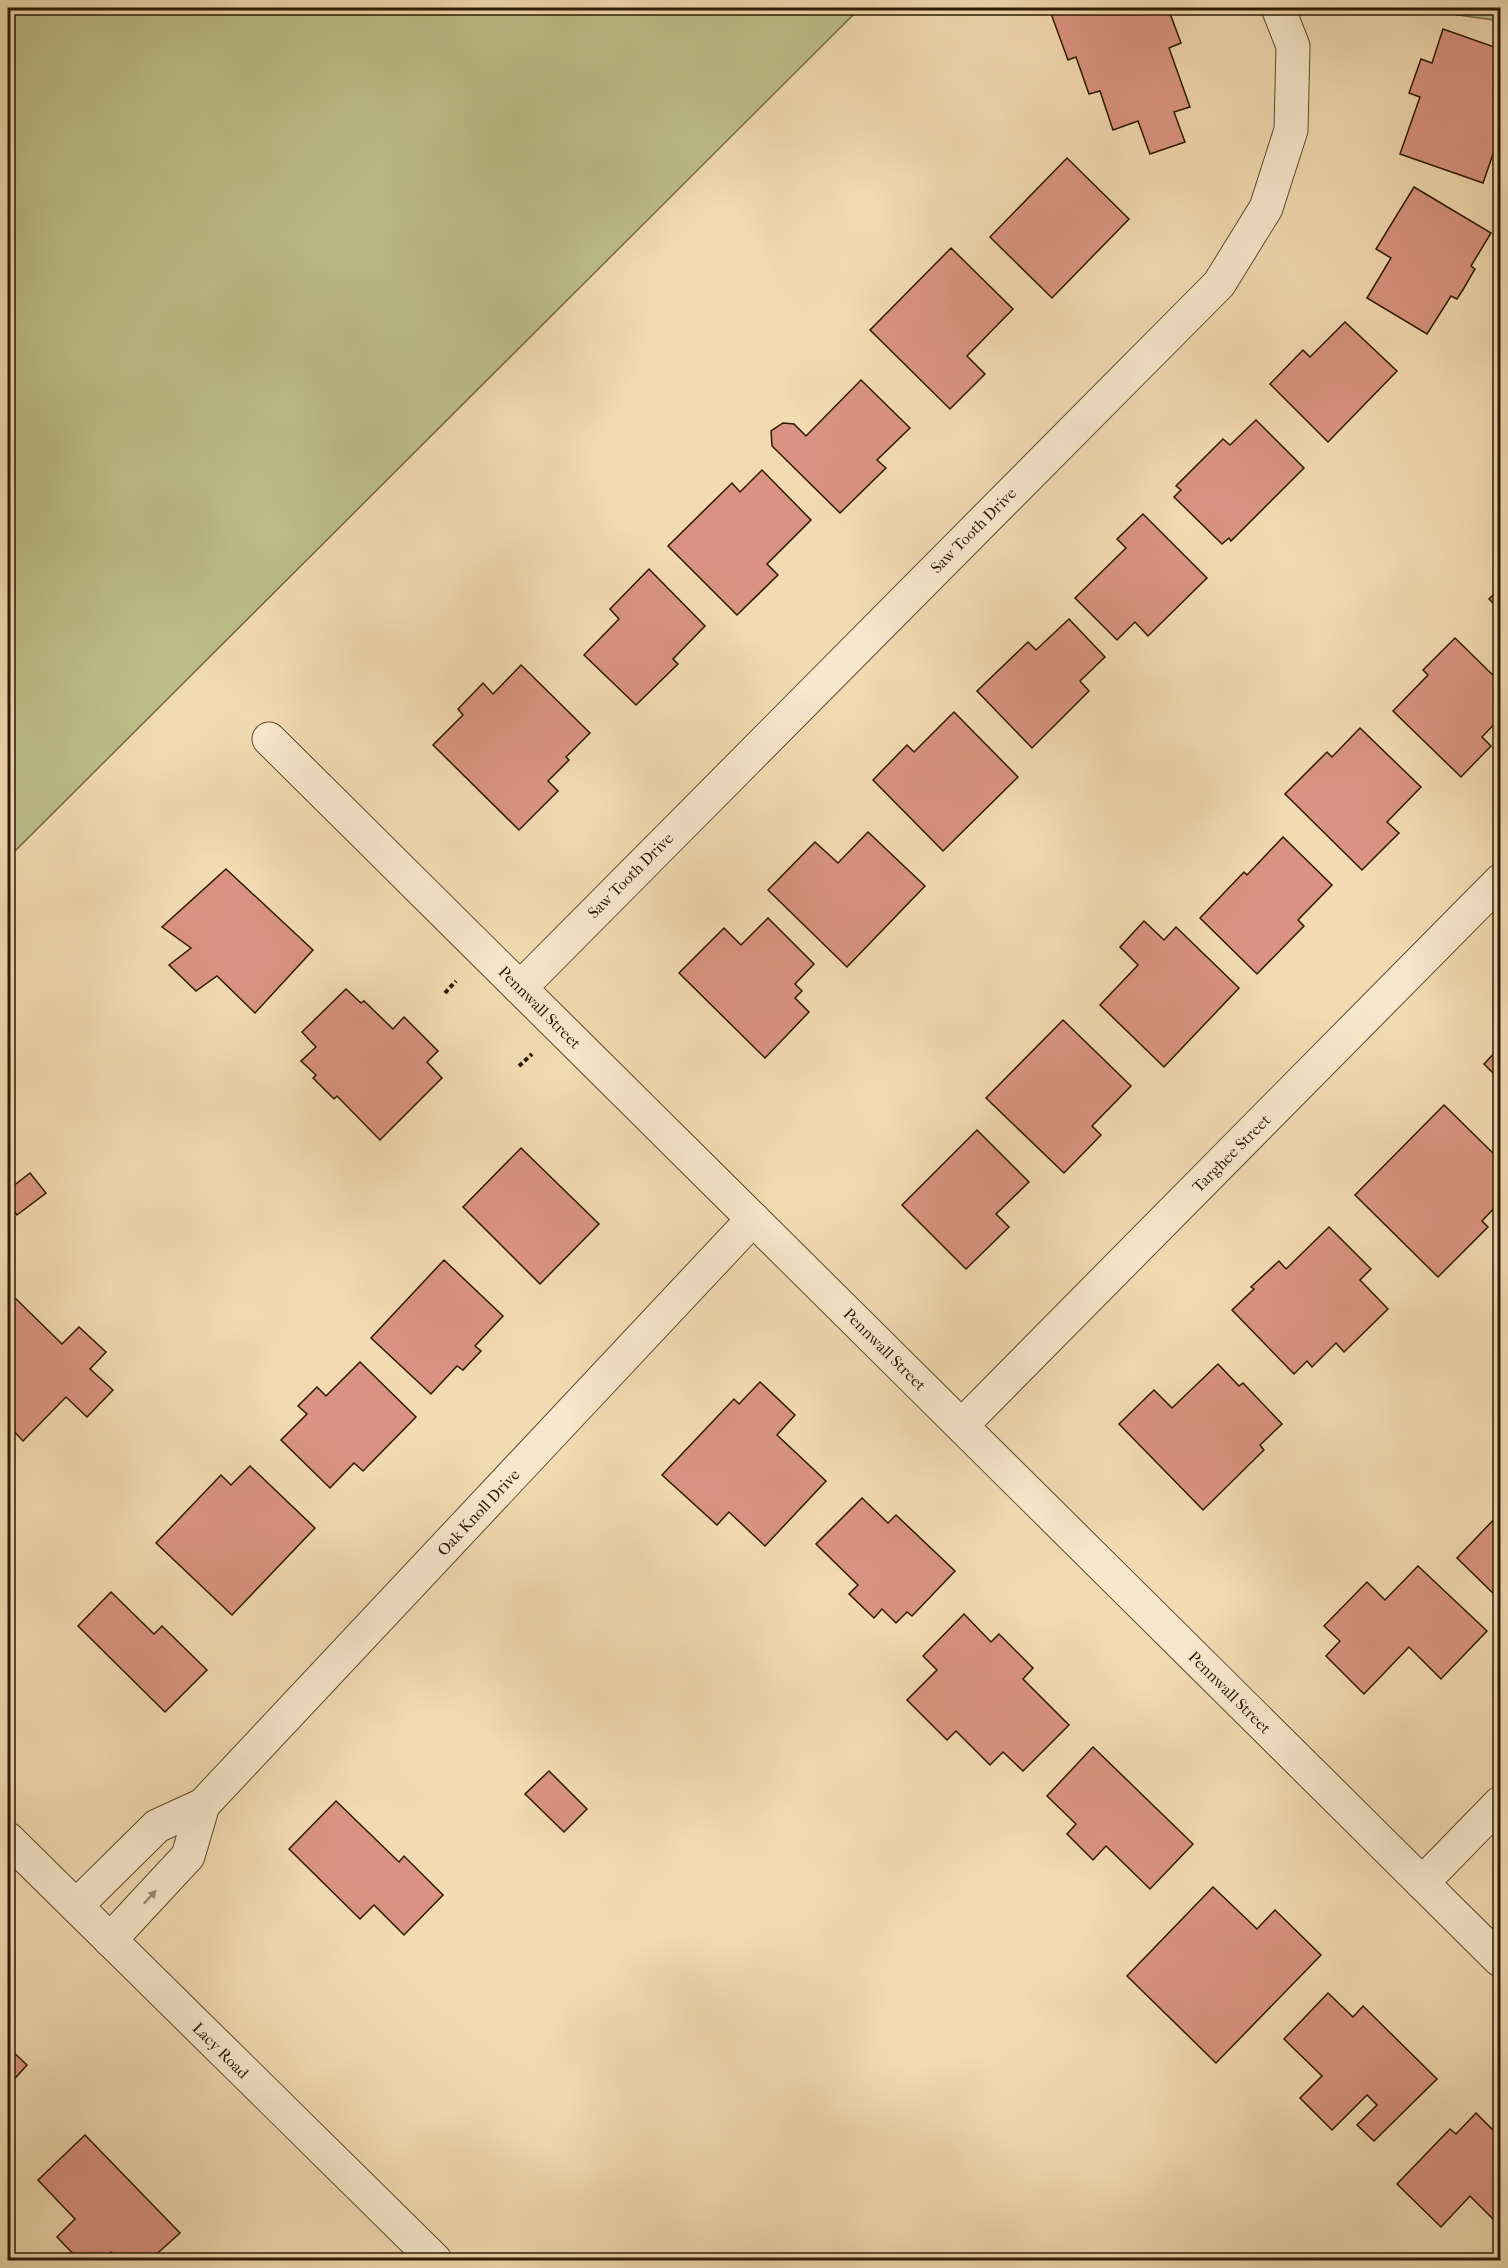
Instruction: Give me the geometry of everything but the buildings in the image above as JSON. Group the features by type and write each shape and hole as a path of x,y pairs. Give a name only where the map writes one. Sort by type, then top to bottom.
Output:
{"street":[{"name":"Saw Tooth Drive","path":"519,987 1218,284 1266,208 1291,130 1293,46 1278,8"},
{"name":"Pennwall Street","path":"269,739 1500,1960"},
{"name":"Targhee Street","path":"962,1425 1500,881"},
{"name":"Oak Knoll Drive","path":"76,1906 157,1826 203,1805 753,1219"},
{"path":"1422,1883 1500,1803"},
{"name":"Oak Knoll Drive","path":"110,1940 188,1856 203,1805"},
{"name":"Lacy Road","path":"8,1839 435,2260"}],"path":[{"path":"1494,8 1500,10"},
{"path":"446,993 460,976"},
{"path":"519,1066 536,1049"}],"green space":[{"path":"8,8 860,8 8,858"},
{"path":"1409,8 1500,8 1500,21"}]}
